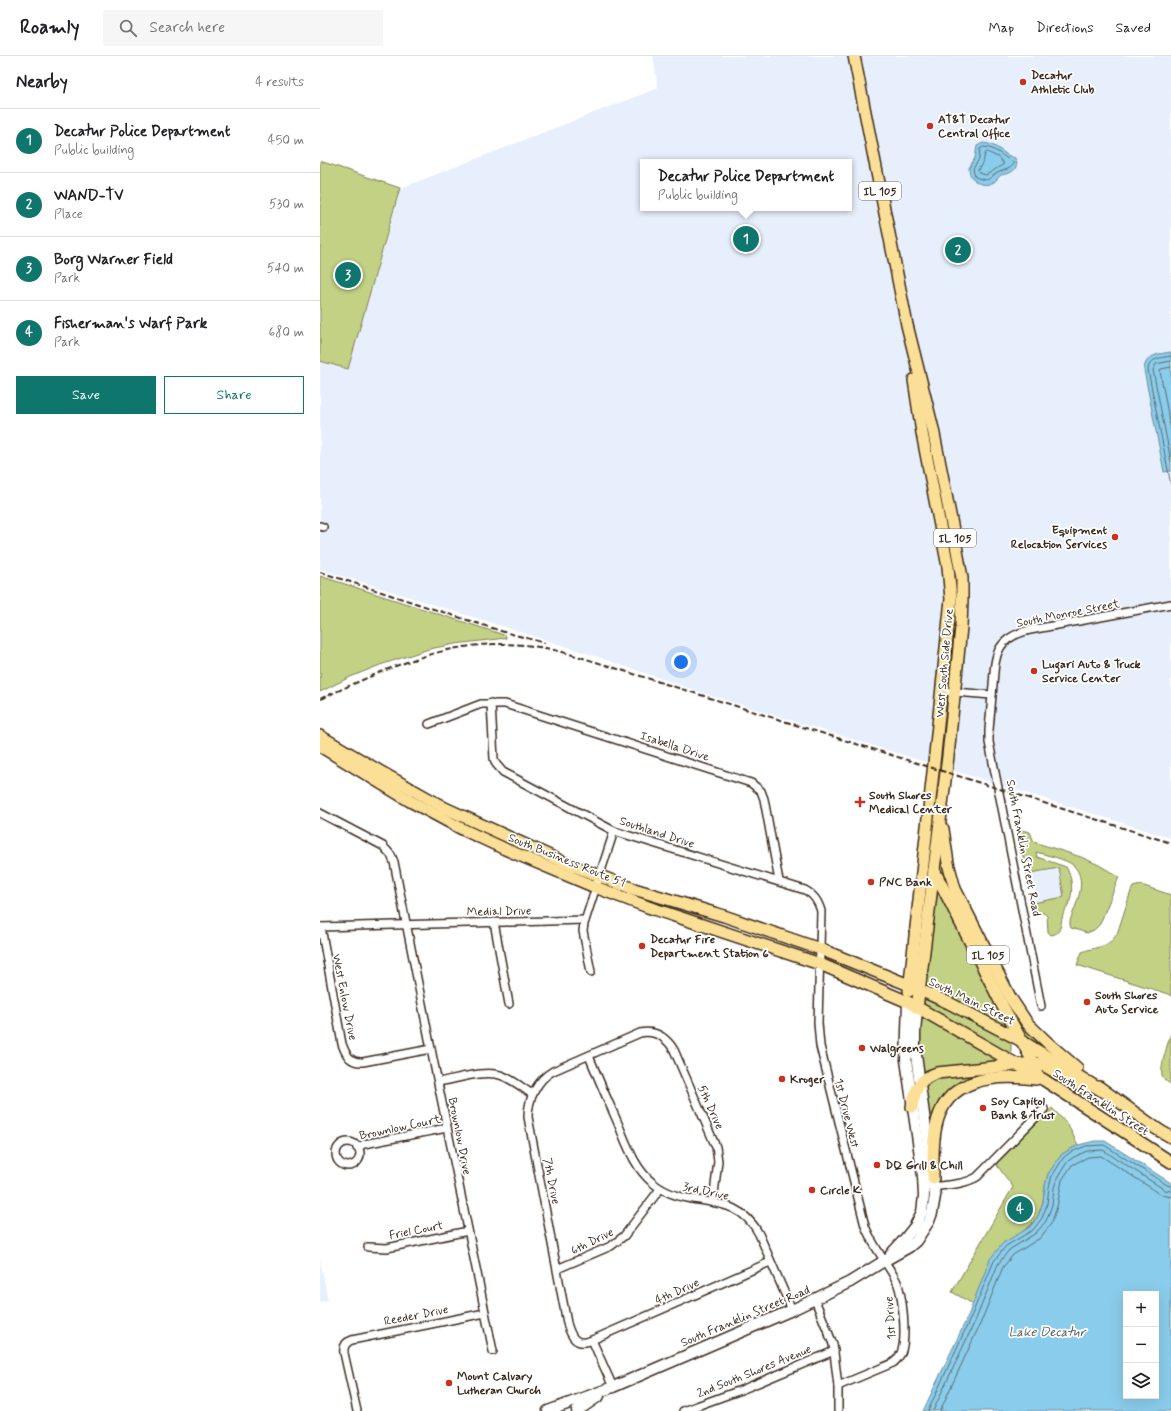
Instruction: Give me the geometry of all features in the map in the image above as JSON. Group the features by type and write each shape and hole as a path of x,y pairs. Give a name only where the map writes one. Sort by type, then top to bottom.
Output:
{"main road":[{"name":"West South Side Drive","path":"854,56 906,325 922,434 945,548 950,582 951,609 925,835 913,1005"},
{"name":"West South Side Drive","path":"906,325 933,429 962,578 961,626 934,870 914,988"},
{"name":"South Business Route 51","path":"320,736 445,808 564,862 634,889 724,916 820,949"},
{"name":"South Business Route 51","path":"320,746 410,801 464,830 596,887 648,907 820,964"},
{"name":"IL 105","path":"944,783 944,831 947,857 953,882 958,896 1010,998 1027,1023 1104,1092 1171,1137"},
{"name":"IL 105","path":"925,835 934,870 1020,1040 1044,1080"},
{"name":"South Main Street","path":"820,949 948,1003 1020,1040 1104,1092"},
{"path":"820,964 913,1005 1017,1065"},
{"path":"912,1107 914,1095 919,1084 927,1077 937,1074 1034,1064 1044,1065 1160,1131"},
{"name":"South Franklin Street","path":"1017,1065 1044,1080 1171,1162"},
{"path":"931,1184 933,1145 936,1125 942,1109 954,1093 969,1084 987,1079 1013,1077 1044,1080"}],"street":[{"name":"South Monroe Street","path":"992,695 996,656 1003,643 1014,634 1171,604"},
{"path":"942,691 992,695"},
{"name":"South Franklin Street Road","path":"992,695 989,742 1042,1006"},
{"path":"429,724 481,704 491,703"},
{"name":"Southland Drive","path":"491,703 493,751 496,764 509,776 614,831 779,881 809,892 818,901 821,911 820,964"},
{"name":"Isabella Drive","path":"491,703 512,706 756,785 761,790 764,799 779,881"},
{"name":"Brownlow Drive","path":"320,813 378,844 392,855 493,1351"},
{"path":"591,972 584,931 585,920 614,831"},
{"name":"Medial Drive","path":"321,927 585,920"},
{"path":"494,922 510,1004"},
{"name":"West Enlow Drive","path":"321,927 342,1044 346,1054 352,1060 363,1062 431,1049"},
{"name":"1st Drive West","path":"820,964 818,1023 821,1054 865,1226 871,1240 884,1261"},
{"name":"South Franklin Street Road","path":"548,1411 613,1387 815,1300 850,1282 884,1261 903,1241 919,1219 931,1184 915,1048 913,1005"},
{"name":"South Franklin Street Road","path":"913,1005 906,1060 912,1107 931,1184"},
{"name":"7th Drive","path":"592,1340 578,1342 573,1337 567,1323 528,1116 528,1106 532,1094 549,1073 640,1033 653,1033"},
{"name":"5th Drive","path":"653,1033 665,1038 674,1050 716,1147 718,1161 713,1202"},
{"name":"3rd Drive","path":"589,1056 633,1158 646,1176 660,1189 678,1197 713,1202 733,1208 752,1224 758,1234 792,1310"},
{"path":"438,1082 492,1074 506,1078 532,1094"},
{"path":"931,1184 966,1182 977,1177 1044,1109"},
{"name":"Brownlow Court","path":"357,1148 364,1144 447,1128"},
{"name":"6th Drive","path":"557,1269 611,1246 624,1236 660,1189"},
{"name":"Friel Court","path":"368,1247 387,1248 468,1231"},
{"name":"1st Drive","path":"838,1386 893,1363 900,1355 903,1344 903,1308 898,1283 884,1261"},
{"name":"4th Drive","path":"592,1340 770,1262"},
{"path":"815,1300 831,1338 834,1351 838,1386 838,1411"},
{"name":"Reeder Drive","path":"357,1411 344,1351 346,1344 352,1340 485,1313"},
{"path":"592,1340 613,1387"},
{"name":"2nd South Shores Avenue","path":"683,1411 741,1390 834,1351"},
{"name":"South Franklin Street Road","path":"577,1411 613,1387"},
{"path":"573,1401 577,1411"}],"shaded area":[{"path":"653,56 1171,56 1171,838 709,695 568,647 320,569 320,361 348,369 401,188 658,88"},
{"path":"1059,868 1064,897 1036,903 1030,873"},
{"path":"320,1259 328,1300 320,1302"}],"green space":[{"path":"320,161 400,188 348,369 320,361"},
{"path":"320,576 501,634 506,636 506,638 455,644 429,649 380,665 348,678 320,692"},
{"path":"1017,829 1030,832 1034,842 1081,857 1099,865 1119,877 1100,924 1094,930 1087,933 1071,928 1070,926 1078,899 1081,882 1078,871 1074,866 1061,859 1036,852 1037,857 1066,867 1070,875 1070,901 1063,915 1059,931 1051,935 1048,932 1047,916 1044,913 1036,913 1033,903 1064,897 1059,868 1030,873 1031,880 1028,880"},
{"path":"939,852 945,860 1007,995 1053,1052 1049,1052 1024,1037 937,868"},
{"path":"935,879 1012,1030 924,985"},
{"path":"1141,885 1171,895 1171,996 1077,965 1082,952 1105,945 1117,934 1131,891 1133,887"},
{"path":"924,998 1011,1039 1011,1056 929,1008 923,1002"},
{"path":"920,1014 1001,1061 990,1064 930,1070 921,1075 919,1065"},
{"path":"1171,1033 1171,1084 1163,1078 1162,1071 1163,1060"},
{"path":"1018,1070 973,1076 957,1084 947,1094 931,1126 929,1125 923,1086 933,1078"},
{"path":"1052,1108 1068,1125 1078,1145 1062,1154 1048,1174 1043,1202 1038,1216 1030,1226 1018,1235 980,1286 973,1304 952,1292 1013,1187 996,1164"}],"water":[{"path":"983,143 993,145 1007,155 1015,158 1017,162 1012,172 1001,175 994,182 985,185 977,182 971,177 969,168 975,158 977,146"},
{"path":"1171,352 1171,471 1164,472 1144,370 1147,361 1153,356"},
{"name":"Lake Decatur","path":"1095,1141 1105,1141 1171,1183 1171,1411 923,1411 968,1316 990,1259 1003,1243 1030,1227 1038,1216 1043,1202 1048,1174 1062,1154 1078,1145"}],"railway":[{"path":"320,572 504,632 545,643"},
{"path":"320,699 400,665 452,649 480,645 509,644 544,648 580,657 1171,843"}],"place":[{"name":"Decatur Athletic Club","path":"1023,82"},
{"name":"AT&T Decatur Central Office","path":"930,126"},
{"name":"Decatur Police Department","path":"746,239"},
{"name":"WAND-TV","path":"958,250"},
{"name":"Borg Warner Field","path":"348,275"},
{"name":"Equipment Relocation Services","path":"1115,537"},
{"name":"Lugari Auto & Truck Service Center","path":"1034,671"},
{"name":"South Shores Medical Center","path":"860,802"},
{"name":"PNC Bank","path":"871,882"},
{"name":"Decatur Fire Department Station 6","path":"642,946"},
{"name":"South Shores Auto Service","path":"1087,1002"},
{"name":"Walgreens","path":"862,1048"},
{"name":"Kroger","path":"782,1079"},
{"name":"Soy Capitol Bank & Trust","path":"983,1108"},
{"name":"DQ Grill & Chill","path":"877,1165"},
{"name":"Circle K","path":"812,1190"},
{"name":"Fisherman's Warf Park","path":"1020,1209"},
{"name":"Mount Calvary Lutheran Church","path":"449,1383"}]}
